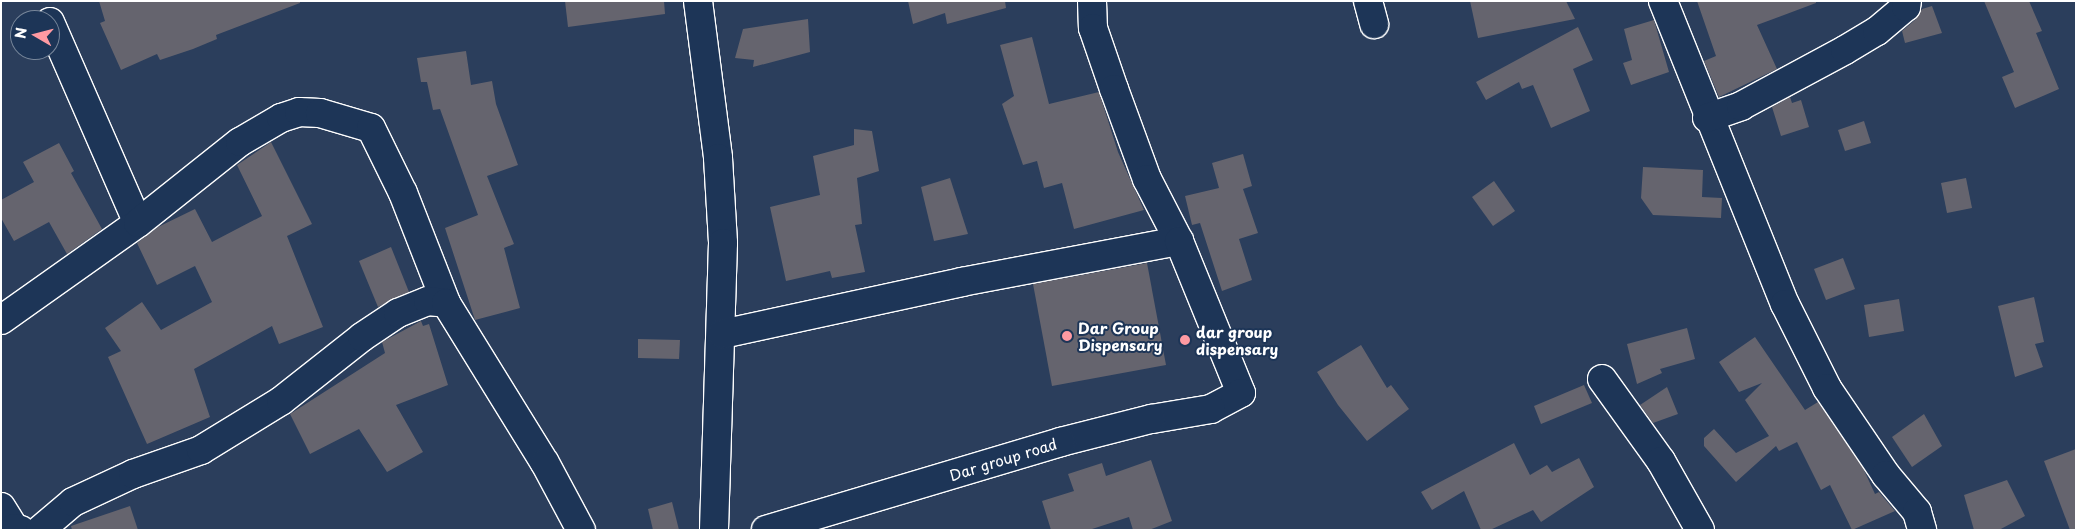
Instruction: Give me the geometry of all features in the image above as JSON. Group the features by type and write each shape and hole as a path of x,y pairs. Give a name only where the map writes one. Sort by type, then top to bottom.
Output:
{"street":[{"path":"698,1 718,158 724,243 714,530"},
{"path":"722,334 962,282 1180,241 1147,179 1093,28 1092,1"},
{"path":"1663,1 1707,118 1785,304 1827,388 1886,475 1917,512 1922,530"},
{"path":"1707,118 1741,106 1845,50 1877,31 1906,7 1907,1"},
{"path":"60,44 138,223"},
{"path":"1,320 138,223 240,142 281,118 299,112 320,113 363,124 376,136 396,177 446,303 545,463 580,530"},
{"name":"Dar group road","path":"766,530 1061,442 1151,419 1210,409 1241,393 1180,241"},
{"path":"40,530 73,502 133,474 200,450 252,420 398,313 422,302 446,303"},
{"path":"1602,379 1661,461 1700,530"},
{"path":"1,507 14,528 21,530"}],"building":[{"path":"99,1 300,1 300,3 216,35 217,39 193,49 160,60 157,54 121,70 100,23 105,21"},
{"path":"565,1 664,1 665,14 568,27"},
{"path":"908,1 1005,1 1006,8 947,24 945,13 913,24"},
{"path":"1470,1 1566,1 1575,19 1478,38"},
{"path":"1697,1 1816,1 1816,3 1757,25 1777,69 1719,97 1704,61 1716,56"},
{"path":"1984,1 2029,1 2042,31 2036,33 2059,89 2015,108 2002,77 2014,72"},
{"path":"1932,6 1942,33 1905,43 1902,31 1916,19 1922,9"},
{"path":"808,19 810,52 753,67 754,60 735,58 743,29"},
{"path":"1654,20 1669,72 1631,85 1623,63 1632,60 1624,29"},
{"path":"1578,27 1593,60 1573,69 1590,111 1551,128 1533,85 1522,89 1519,82 1486,100 1476,82"},
{"path":"1032,37 1049,104 1099,92 1118,152 1144,210 1074,229 1062,183 1044,188 1037,161 1023,165 1002,104 1014,96 1000,45"},
{"path":"466,51 471,85 492,81 496,104 518,165 487,176 514,244 504,248 520,308 475,320 445,228 478,215 440,109 433,110 427,82 421,82 417,58"},
{"path":"1790,97 1792,103 1801,100 1809,127 1781,136 1772,107"},
{"path":"1864,121 1871,143 1845,151 1838,130"},
{"path":"854,129 872,131 879,171 857,178 862,224 855,225 865,272 832,278 830,271 786,281 770,207 820,195 813,156 854,145"},
{"path":"271,142 312,224 287,236 323,327 279,344 272,326 194,369 210,417 147,444 108,357 121,351 105,328 142,302 161,330 212,302 195,266 157,285 137,243 158,227 195,209 212,242 262,216 237,165"},
{"path":"59,143 74,171 71,173 102,229 67,254 49,222 14,241 1,218 1,200 34,182 23,162"},
{"path":"1243,154 1252,186 1243,189 1258,233 1239,239 1252,280 1222,291 1200,223 1192,225 1185,196 1219,188 1212,163"},
{"path":"1643,167 1703,170 1702,197 1722,198 1721,218 1653,215 1641,198"},
{"path":"950,178 968,234 934,241 921,187"},
{"path":"1966,178 1972,208 1947,213 1941,183"},
{"path":"1494,181 1515,211 1493,226 1472,197"},
{"path":"391,247 409,292 378,307 359,261"},
{"path":"1843,258 1855,289 1826,300 1814,269"},
{"name":"Dar Group Dispensary","path":"1147,263 1166,365 1052,386 1033,284"},
{"path":"2034,297 2044,342 2035,344 2043,367 2015,377 1998,306"},
{"path":"1899,299 1904,331 1869,337 1864,305"},
{"path":"421,321 423,326 429,324 448,385 396,405 423,452 387,472 359,429 310,454 290,414 385,353 382,342"},
{"path":"1687,328 1695,359 1660,369 1662,373 1637,384 1627,344"},
{"path":"1755,337 1805,410 1818,402 1863,468 1875,494 1879,492 1895,511 1852,530 1830,485 1821,490 1797,442 1779,451 1776,446 1736,482 1704,446 1704,438 1714,429 1736,453 1769,436 1745,400 1762,383 1739,392 1719,362"},
{"path":"638,339 680,340 679,359 638,358"},
{"path":"1361,345 1387,388 1391,385 1409,409 1367,441 1338,405 1317,372"},
{"path":"1584,385 1592,403 1541,424 1534,406"},
{"path":"1667,387 1678,414 1653,423 1640,405"},
{"path":"1924,414 1942,446 1912,467 1892,437"},
{"path":"1514,443 1530,475 1547,465 1552,472 1579,458 1594,487 1541,522 1533,510 1490,530 1481,530 1464,491 1432,510 1421,492"},
{"path":"2076,449 2076,530 2070,530 2044,461"},
{"path":"1151,460 1172,521 1149,530 1133,530 1129,517 1089,530 1051,530 1042,501 1074,491 1068,474 1102,463 1106,476"},
{"path":"2007,480 2025,516 1999,530 1974,530 1964,495"},
{"path":"672,502 679,530 653,530 648,509"},
{"path":"130,506 138,530 72,530 71,526"}],"place":[{"name":"Dar Group Dispensary","path":"1067,336"},
{"name":"dar group dispensary","path":"1185,340"}]}
